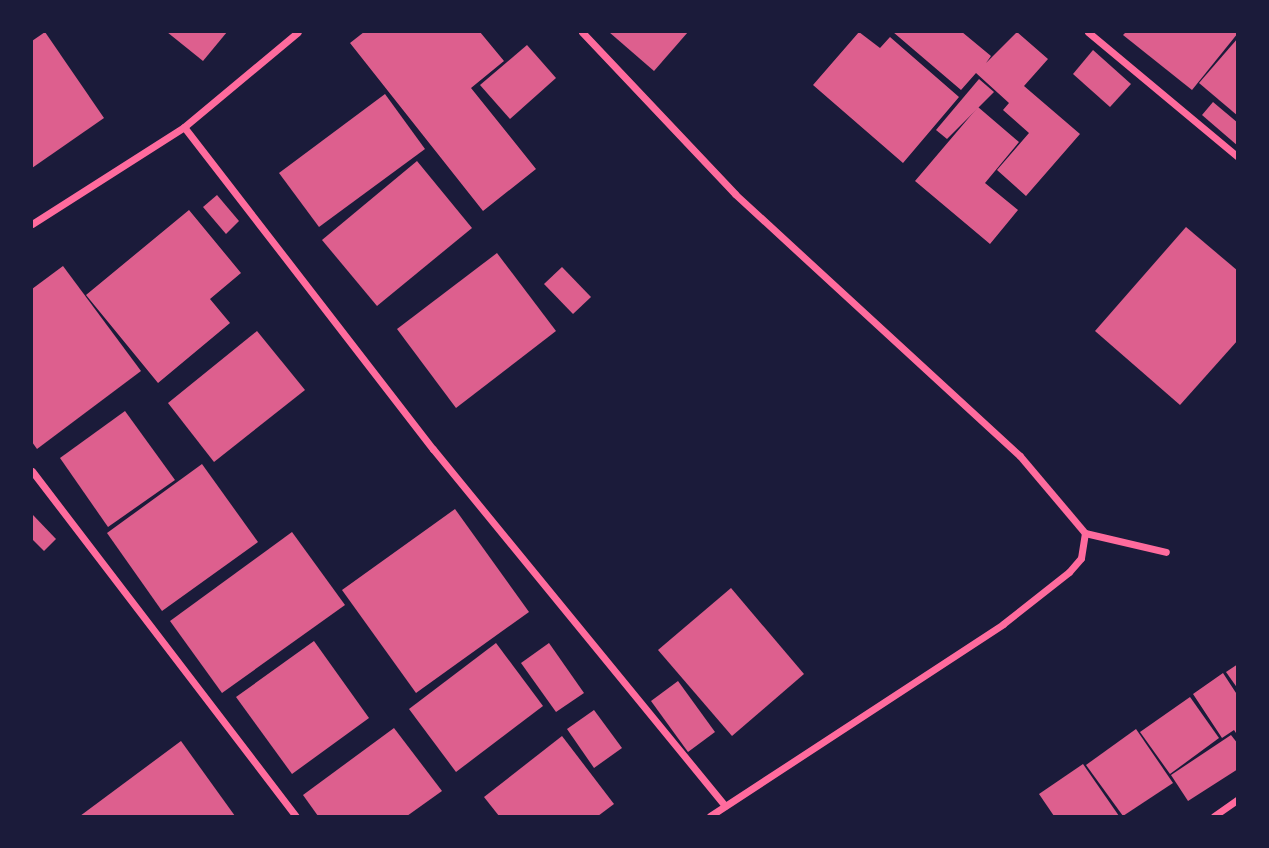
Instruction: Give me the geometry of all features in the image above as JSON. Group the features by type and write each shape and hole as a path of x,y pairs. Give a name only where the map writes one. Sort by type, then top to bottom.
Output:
{"street":[{"path":"32,224 184,127 298,32"},
{"path":"582,32 735,194 1020,456 1085,533 1166,552"},
{"path":"1088,32 1237,157"},
{"path":"184,127 433,449 725,806"},
{"path":"32,471 296,817"},
{"path":"710,817 1003,624 1069,572 1081,558 1085,533"},
{"path":"1214,817 1237,799"}],"building":[{"path":"45,32 104,118 32,168 32,41"},
{"path":"167,32 227,32 203,61"},
{"path":"364,32 480,32 504,61 471,88 536,169 483,211 350,43"},
{"path":"609,32 688,32 654,71"},
{"path":"859,32 880,48 890,37 959,97 903,163 813,85"},
{"path":"893,32 962,32 991,56 986,63 1017,32 1048,59 1024,86 1080,134 1026,196 997,170 1029,133 1003,110 1009,103 976,73 961,90"},
{"path":"1126,32 1238,33 1192,90 1123,35"},
{"path":"1238,38 1238,116 1199,83"},
{"path":"527,45 556,78 510,119 480,85"},
{"path":"1093,50 1131,84 1110,107 1073,74"},
{"path":"979,79 994,92 947,139 936,130"},
{"path":"385,94 425,149 319,227 279,173"},
{"path":"1213,102 1238,123 1238,146 1202,115"},
{"path":"978,107 1019,142 985,183 1018,210 990,244 915,181"},
{"path":"417,161 472,228 377,306 322,240"},
{"path":"217,195 239,221 226,234 203,207"},
{"path":"189,210 241,273 210,299 230,323 158,383 86,295"},
{"path":"1186,227 1238,271 1238,340 1180,405 1095,331"},
{"path":"497,253 556,331 456,408 397,329"},
{"path":"63,266 141,371 37,449 32,442 32,289"},
{"path":"562,267 591,297 573,314 544,284"},
{"path":"257,331 305,390 214,462 168,403"},
{"path":"125,411 175,480 108,527 60,458"},
{"path":"202,464 258,542 162,611 107,533"},
{"path":"455,509 529,612 416,693 342,590"},
{"path":"33,515 56,539 44,551 32,539"},
{"path":"292,532 345,605 222,693 170,621"},
{"path":"731,588 804,674 732,736 658,650"},
{"path":"314,641 369,718 292,774 236,697"},
{"path":"496,643 543,706 456,772 409,709"},
{"path":"549,643 584,693 556,712 521,663"},
{"path":"1238,664 1238,689 1226,672"},
{"path":"1223,673 1238,696 1238,736 1234,730 1222,738 1193,694"},
{"path":"678,681 715,732 688,752 651,701"},
{"path":"1190,697 1219,738 1170,774 1140,732"},
{"path":"594,710 622,748 594,768 567,729"},
{"path":"394,728 442,791 407,816 318,816 303,795"},
{"path":"1136,729 1173,783 1123,816 1086,765"},
{"path":"1231,735 1238,744 1238,769 1188,801 1171,775"},
{"path":"562,736 614,804 598,816 499,816 484,797"},
{"path":"181,741 235,816 80,816"},
{"path":"1083,764 1119,816 1054,816 1039,794"}]}
